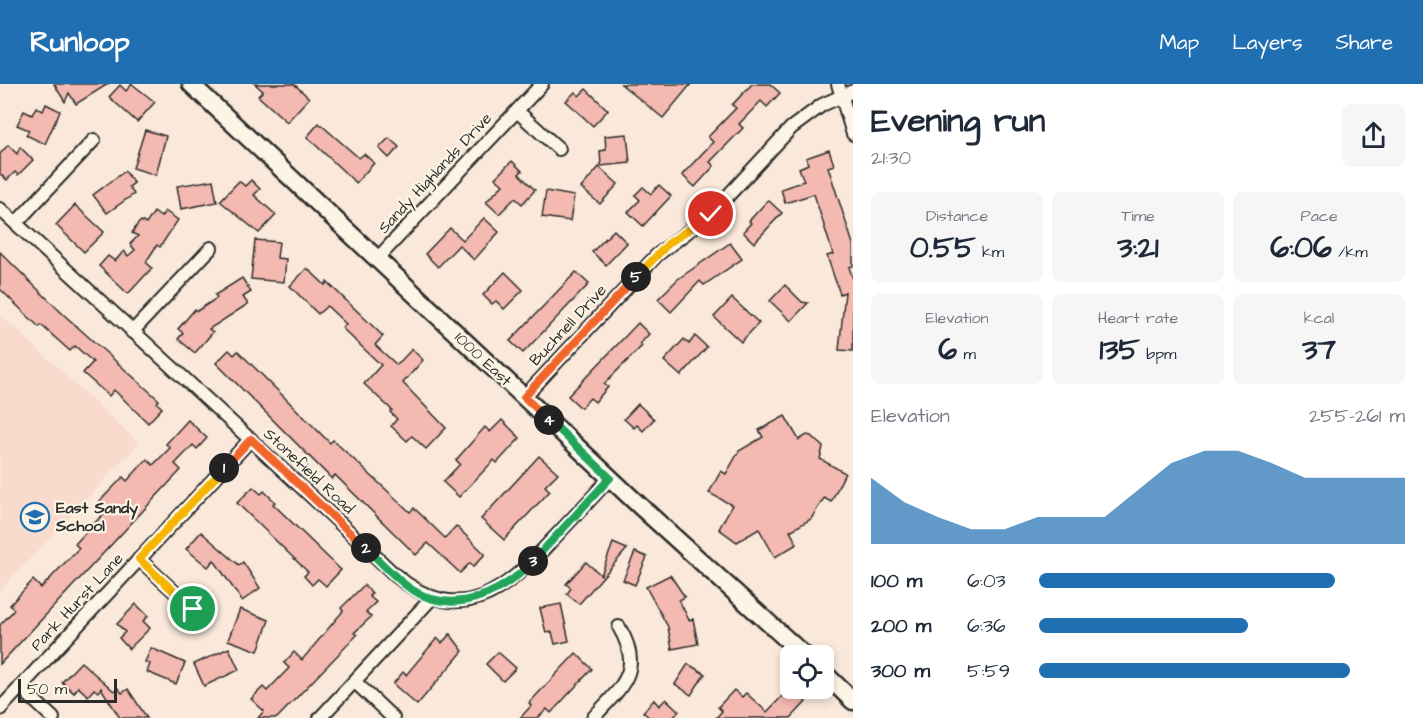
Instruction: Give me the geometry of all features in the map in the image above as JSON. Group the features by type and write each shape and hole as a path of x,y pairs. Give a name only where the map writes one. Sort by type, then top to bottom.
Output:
{"street":[{"name":"1000 East","path":"191,84 610,478 793,645"},
{"name":"Sandy Highlands Drive","path":"377,259 542,84"},
{"path":"844,90 853,134"},
{"name":"Buchnell Drive","path":"524,397 669,243 711,214 806,115 844,90"},
{"path":"517,111 559,149"},
{"path":"16,223 94,140"},
{"name":"Stonefield Road","path":"0,208 395,575 412,589 431,599 467,600 487,596 506,585 524,571 610,478"},
{"path":"132,332 211,248"},
{"name":"Park Hurst Lane","path":"0,709 251,439"},
{"path":"139,559 193,609"},
{"path":"320,718 431,599"},
{"path":"593,718 622,686 629,674 630,651 619,627"},
{"path":"355,682 393,718"},
{"path":"834,683 853,701"},
{"path":"20,687 53,718"}],"shaded area":[{"name":"East Sandy School","path":"0,314 139,443 0,591"}],"building":[{"path":"54,84 108,84 76,104 69,93 65,102"},
{"path":"132,84 155,102 137,122 109,97 120,85 126,91"},
{"path":"255,84 294,84 309,98 287,122 258,96 263,91"},
{"path":"621,84 691,84 663,118"},
{"path":"752,84 770,84 780,93 767,107 761,101 739,124 743,128 710,162 714,166 695,187 682,175 713,142 708,137 736,108 732,105"},
{"path":"586,89 608,110 593,126 566,101 575,92 579,96"},
{"path":"46,104 60,111 45,144 26,135 29,130 17,125 24,111 32,115 36,107 43,111"},
{"path":"319,123 359,158 364,154 374,163 356,183 307,137"},
{"path":"145,130 166,136 156,175 133,168"},
{"path":"627,134 630,163 601,166 600,151 606,150 605,136"},
{"path":"389,138 399,147 389,158 379,148"},
{"path":"8,145 17,154 20,147 33,160 18,175 15,172 7,180 0,174 0,154"},
{"path":"829,150 834,165 828,167 853,244 853,266 849,267 853,279 853,351 839,350 845,292 840,294 827,256 833,254 814,194 785,203 781,189 804,181 799,168 808,164 806,158"},
{"path":"512,161 522,171 519,174 535,190 522,204 515,198 499,214 486,202 503,185 495,178"},
{"path":"599,167 618,184 600,204 581,188"},
{"path":"125,171 134,183 129,187 134,194 107,213 93,195"},
{"path":"213,180 217,202 181,209 177,186"},
{"path":"251,180 260,189 254,195 276,215 259,233 220,201 239,181 245,186"},
{"path":"659,185 671,196 643,226 628,212 640,200 635,195 643,187 651,194"},
{"path":"546,191 574,196 570,221 542,217"},
{"path":"768,200 782,213 754,243 743,232 751,223 749,221"},
{"path":"75,205 104,232 84,252 56,225"},
{"path":"165,211 178,220 160,247 157,245 146,262 152,268 128,294 99,266 108,256 115,261 124,251 128,256 135,250 130,244 138,236 132,233 137,225 141,221 146,224 154,212 161,217"},
{"path":"484,218 499,232 474,260 459,245 438,267 425,254 450,228 463,240"},
{"path":"614,230 627,243 606,265 592,252"},
{"path":"255,240 279,242 277,258 286,259 284,282 251,279"},
{"path":"730,243 742,259 704,285 700,281 671,312 658,299 678,279"},
{"path":"0,252 63,314 159,400 157,403 162,408 148,423 114,390 109,396 83,373 93,362 75,346 70,351 41,325 39,327 0,289"},
{"path":"307,268 325,285 327,282 383,336 375,345 397,365 412,349 423,360 403,383 446,428 426,449 412,436 407,441 391,426 397,419 390,412 392,410 364,384 381,365 342,328 346,324 327,306 318,314 290,286"},
{"path":"505,272 523,290 504,309 496,301 492,304 483,295"},
{"path":"576,272 589,284 523,353 510,341"},
{"path":"242,278 251,292 243,297 248,304 209,329 213,332 195,353 178,339 183,333 178,329 195,309 197,311 217,298 215,295"},
{"path":"785,285 802,302 808,303 791,321 770,301"},
{"path":"732,298 759,323 741,342 714,317"},
{"path":"638,323 649,334 640,344 642,346 604,384 608,387 595,402 590,398 581,408 568,396"},
{"path":"695,336 707,347 681,376 664,361 684,339 689,344"},
{"path":"229,350 234,355 238,351 330,443 333,440 410,512 414,508 445,538 456,526 485,554 473,567 470,563 460,573 428,543 416,555 335,475 332,479 216,363"},
{"path":"638,404 654,419 643,431 637,425 634,428 624,419"},
{"path":"785,416 799,440 807,435 811,436 823,447 820,459 845,473 831,502 824,498 811,519 790,531 797,544 775,557 759,529 737,542 719,529 732,505 709,493 721,471 726,474 739,451 763,437 759,430"},
{"path":"188,420 207,438 197,449 193,445 175,464 181,470 0,664 0,625 14,610 10,605 33,580 41,588 79,548 75,544 106,511 98,503 123,477 127,481 147,459 153,465 170,448 166,444"},
{"path":"502,420 520,438 497,463 494,460 459,497 443,482 460,464 456,460 485,427 490,432"},
{"path":"539,456 558,473 545,486 550,491 504,540 481,519"},
{"path":"253,487 261,494 264,491 275,502 273,504 341,570 326,586 318,579 312,585 304,576 308,572 237,503"},
{"path":"201,532 239,565 243,562 260,588 242,601 214,560 208,567 186,549"},
{"path":"613,543 627,549 579,604 567,594 571,588 566,584 586,562 601,575"},
{"path":"635,552 647,557 635,585 623,580"},
{"path":"670,575 685,597 679,600 689,620 693,619 698,644 672,649 668,627 646,587"},
{"path":"364,585 372,593 369,596 376,602 366,612 371,617 354,633 357,635 277,718 258,718 264,711 251,699 263,687 267,691 289,668 284,663 294,652 302,660 343,611 341,608"},
{"path":"136,604 148,616 143,621 150,628 129,649 119,638 125,632 117,624"},
{"path":"561,604 569,641 555,644 552,632 546,633 540,608"},
{"path":"240,609 269,620 258,651 228,640"},
{"path":"450,634 463,651 417,705 393,684 403,672 406,675 437,638 442,643"},
{"path":"151,648 185,663 176,684 147,672 150,664 145,662"},
{"path":"229,648 239,670 204,686 194,664"},
{"path":"498,652 516,668 503,681 486,664"},
{"path":"576,653 592,669 551,713 547,709 538,718 520,718 531,706 529,703"},
{"path":"81,662 114,691 118,688 122,693 128,689 147,718 120,718 101,688 98,692 94,689 88,696 78,687 74,693 62,682"},
{"path":"688,664 705,674 691,695 675,684"},
{"path":"734,690 742,697 746,693 767,712 780,698 803,699 806,702 791,718 716,718 722,711 718,707"},
{"path":"666,699 679,711 673,718 650,718 643,712 654,700 659,706"}],"place":[{"name":"East Sandy School","path":"35,517"}],"route":[{"path":"193,609 139,559 251,439 412,589 431,599 448,601 487,596 506,585 524,571 610,478 524,397 669,243 698,226 711,214"}]}
